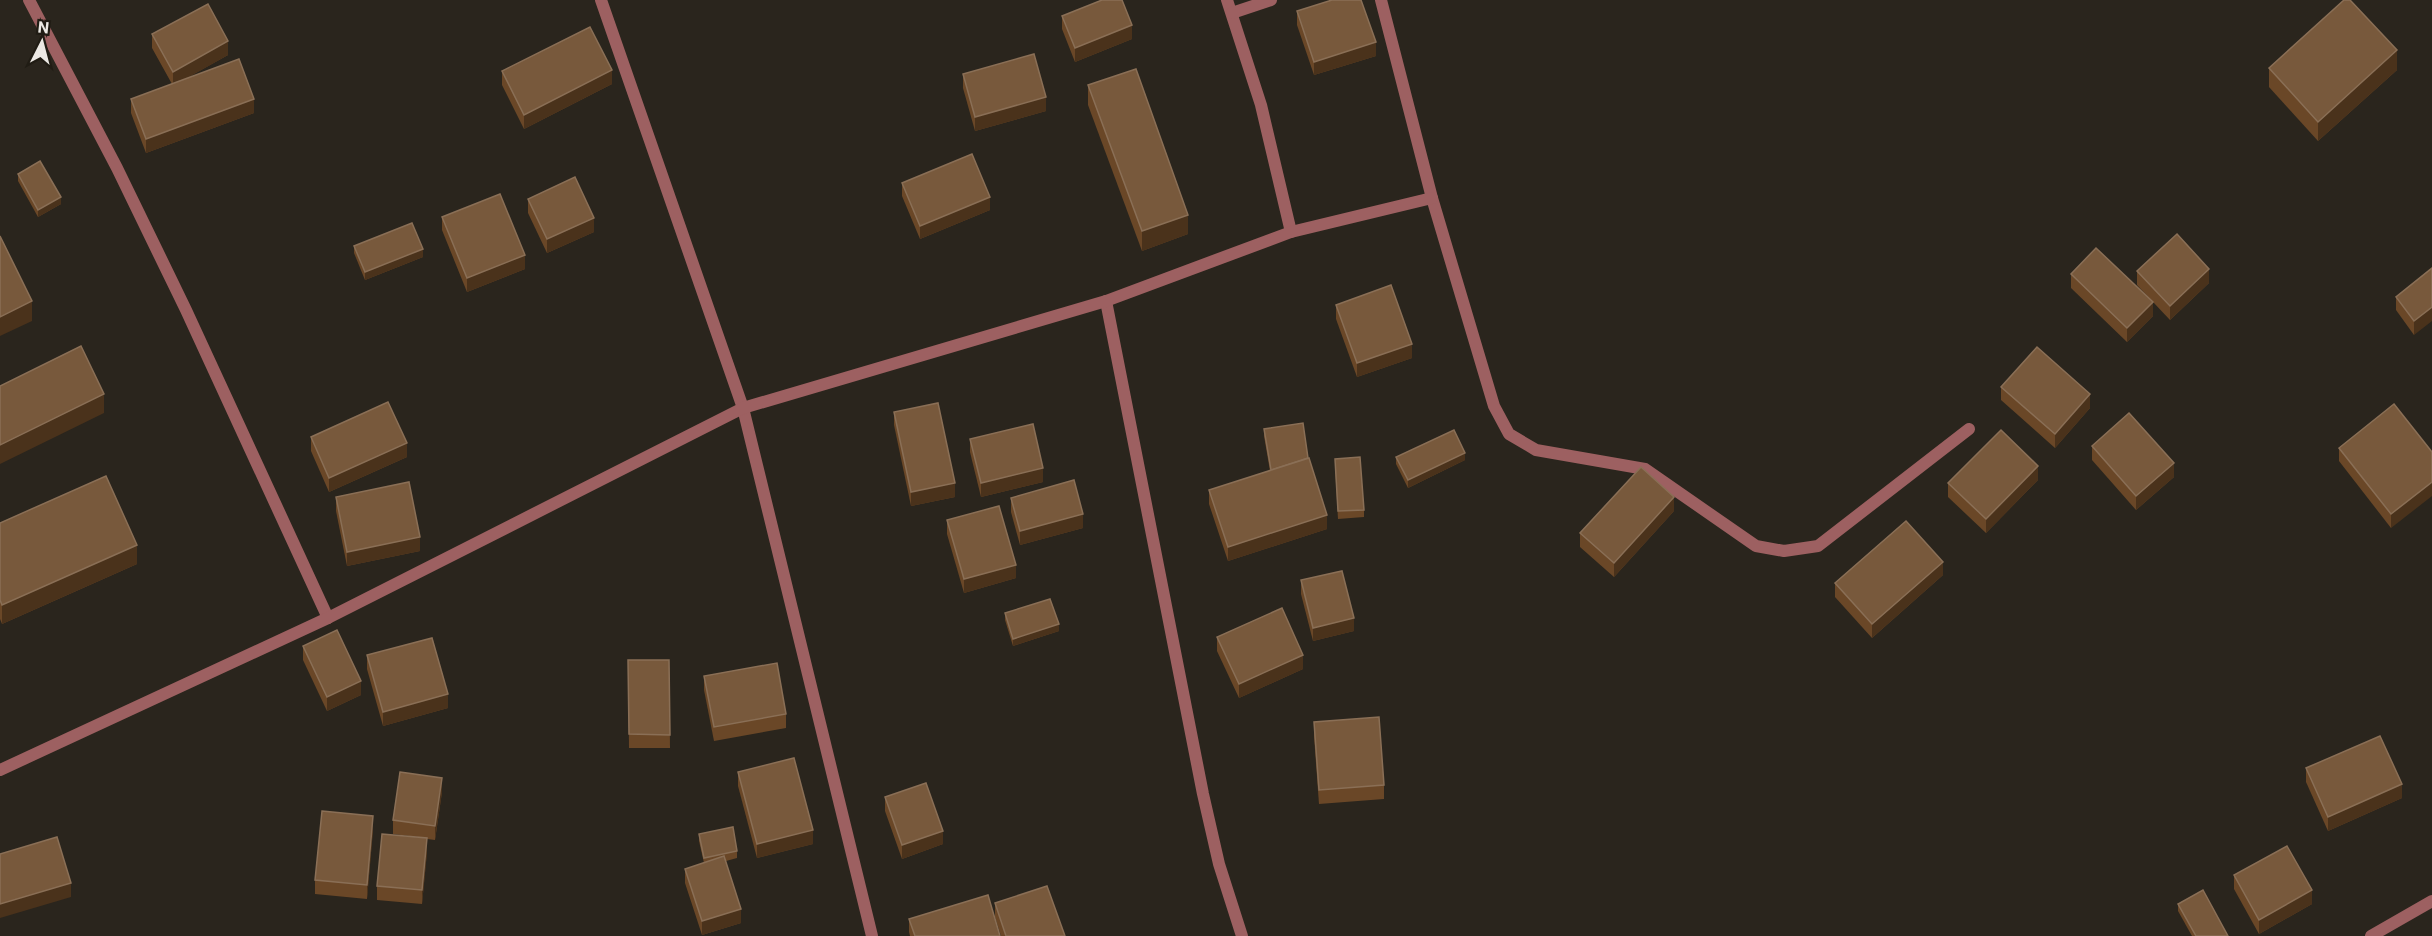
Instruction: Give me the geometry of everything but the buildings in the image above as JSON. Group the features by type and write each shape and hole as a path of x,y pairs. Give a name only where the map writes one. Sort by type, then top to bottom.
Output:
{"street":[{"path":"30,0 117,168 186,310 328,618"},
{"path":"601,0 742,408 872,936"},
{"path":"1227,0 1261,105 1291,232"},
{"path":"1232,14 1271,0"},
{"path":"1381,0 1432,198 1494,406 1509,434 1536,450 1645,469 1756,546 1784,551 1818,546 1969,429"},
{"path":"0,770 328,618 742,408 1106,301 1291,232 1432,198"},
{"path":"1106,301 1203,794 1220,864 1242,936"},
{"path":"2371,936 2432,901"}]}
